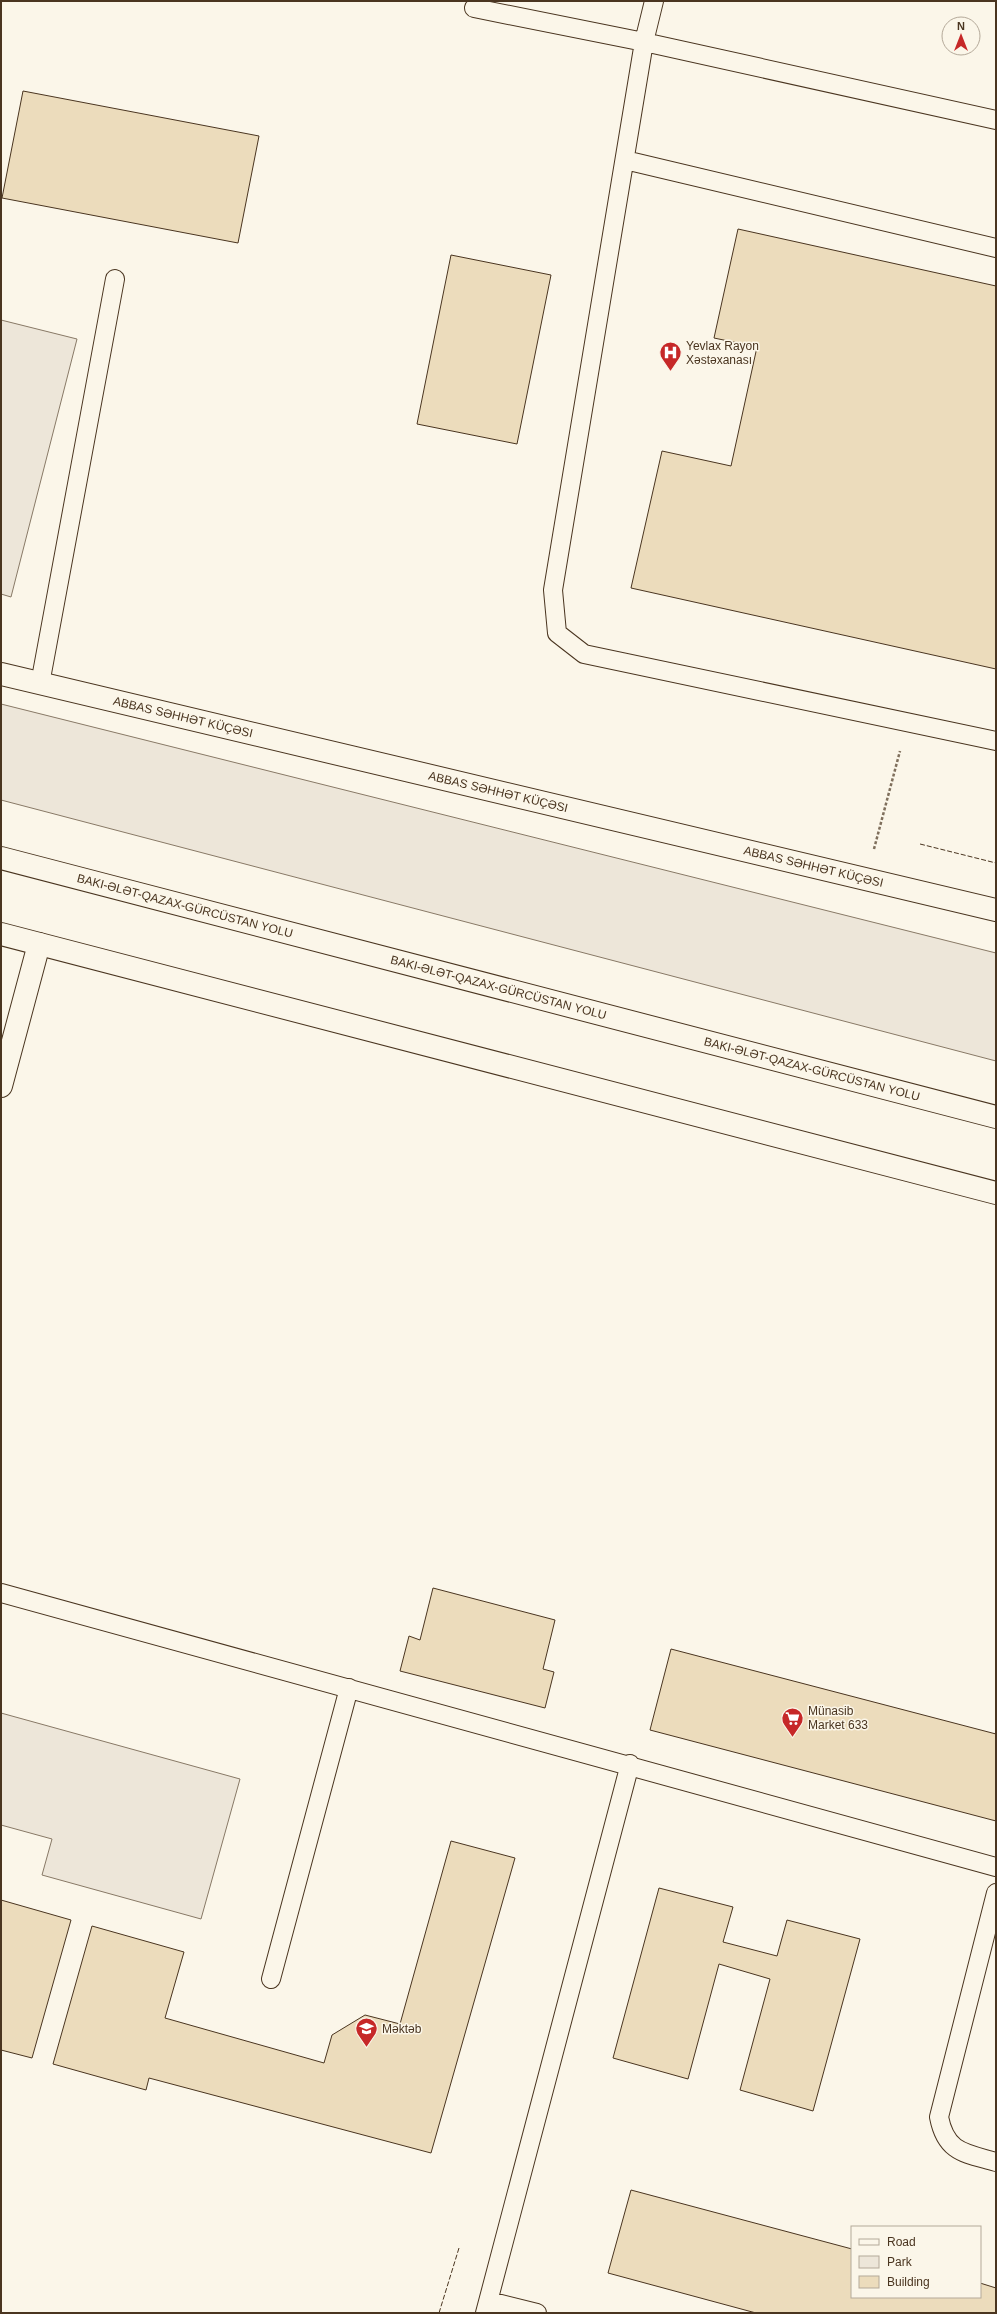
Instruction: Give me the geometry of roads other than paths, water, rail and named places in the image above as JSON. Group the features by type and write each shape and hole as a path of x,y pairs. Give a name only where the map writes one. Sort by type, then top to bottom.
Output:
{"main road":[{"name":"ABBAS SƏHHƏT KÜÇƏSI","path":"1,674 867,878 996,910"},
{"path":"1,858 996,1117"},
{"path":"1,934 996,1193"},
{"path":"1,1086 39,944"}],"lane":[{"path":"654,1 644,42 554,590 558,633 584,654 908,721 996,741"},
{"path":"474,8 644,42 996,120"},
{"path":"625,160 996,248"},
{"path":"40,684 115,279"},
{"path":"1,1593 630,1764 996,1866"},
{"path":"271,1979 349,1688"},
{"path":"537,2313 487,2307 630,1764"},
{"path":"996,1893 939,2117 942,2134 958,2150 996,2162"}],"place":[{"name":"Yevlax Rayon Xəstəxanası","path":"670,372"},
{"name":"Münasib Market 633","path":"793,1738"},
{"name":"Məktəb","path":"366,2048"}]}
